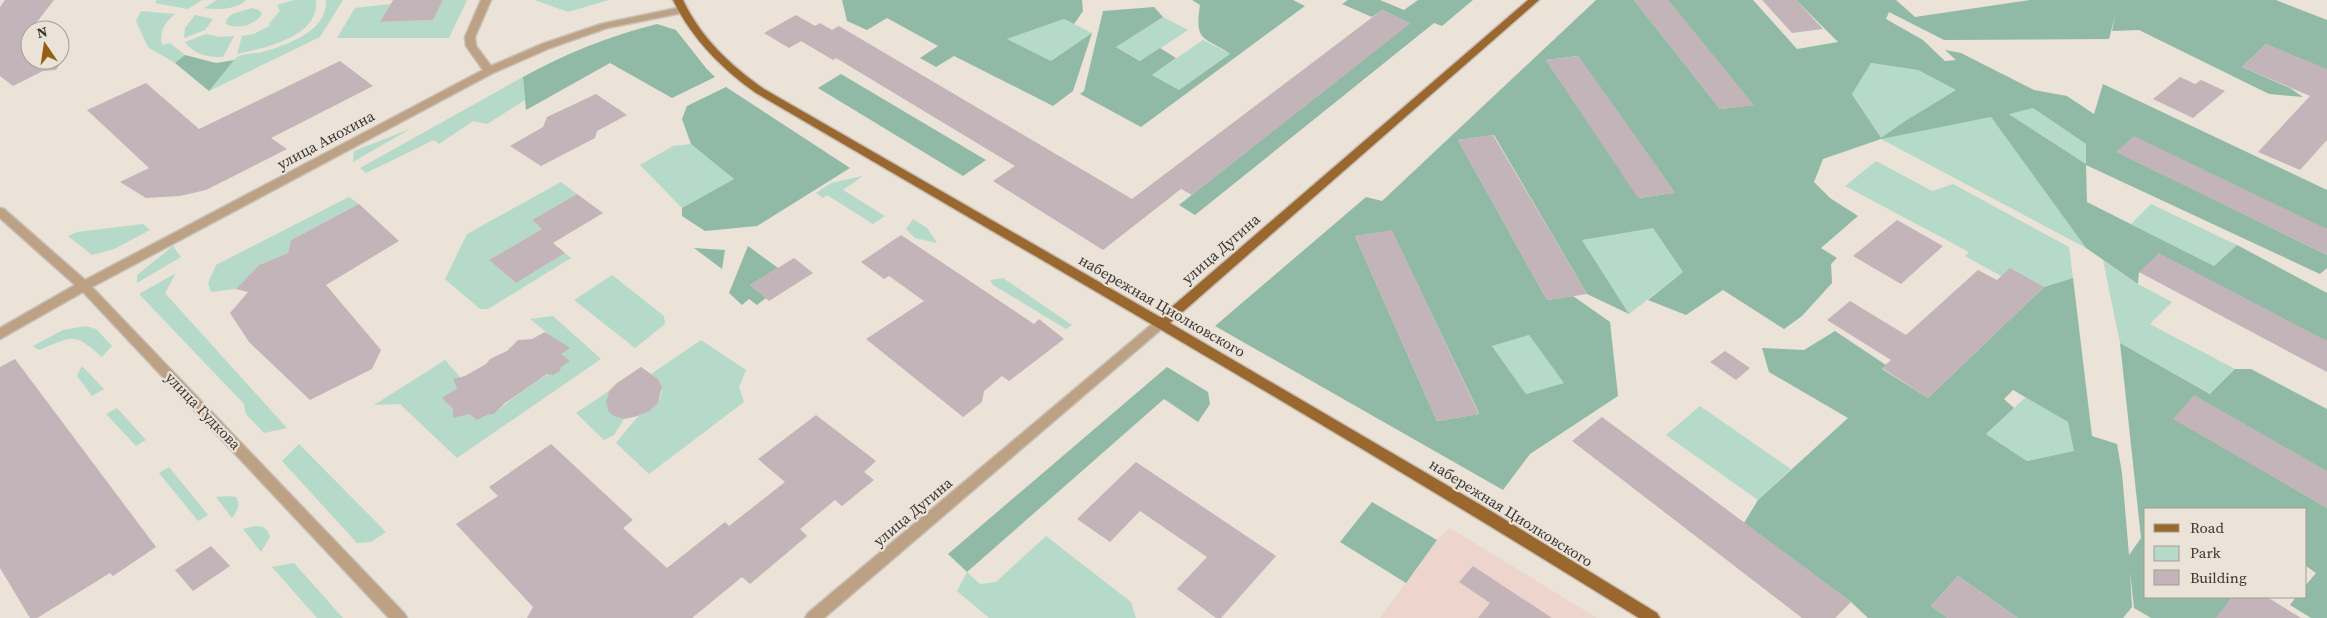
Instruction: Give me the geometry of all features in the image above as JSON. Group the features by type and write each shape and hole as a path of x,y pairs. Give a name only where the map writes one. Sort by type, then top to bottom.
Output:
{"main road":[{"name":"улица Дугина","path":"1161,323 1534,0"},
{"name":"набережная Циолковского","path":"680,5 706,44 755,88 1161,323 1486,515 1652,618"}],"street":[{"path":"486,0 470,37 471,46 489,71"},
{"name":"улица Анохина","path":"0,334 84,286 489,71 546,46 605,26 680,5"},
{"name":"улица Гудкова","path":"0,212 84,286 399,618"},
{"name":"улица Дугина","path":"813,618 1161,323"}],"shaded area":[{"path":"1450,528 1597,618 1380,618 1437,540"}],"green space":[{"path":"157,0 202,0 188,9 155,3"},
{"path":"217,0 246,0 232,7 220,9 204,8"},
{"path":"294,0 316,0 315,13 300,32 275,44 237,54 242,36 254,34 271,25 269,24 280,11 277,5"},
{"path":"326,0 343,0 320,37 209,91 229,65 239,56 262,52 294,41 313,28 325,11"},
{"path":"443,0 467,0 449,38 337,38 355,8 390,4 381,22 433,20"},
{"path":"535,0 609,0 568,12"},
{"path":"842,0 1082,0 1083,11 1074,24 1064,19 1007,39 1051,61 1092,33 1073,91 1053,106 954,56 936,67 920,58 938,46 887,18 867,30 847,21"},
{"path":"1192,0 1293,0 1305,6 1141,127 1080,94 1084,91 1103,11 1154,7 1163,17 1116,47 1140,61 1160,48 1176,58 1152,75 1179,90 1230,54 1208,41 1200,33 1200,5"},
{"path":"1348,0 1380,0 1404,10 1418,0 1473,0 1442,26 1434,23 1195,215 1179,205 1410,23 1382,10 1372,17 1342,4"},
{"path":"1596,0 1634,0 1720,109 1753,105 1668,0 1753,0 1797,49 1838,42 1796,0 1896,0 1915,17 2030,0 2276,0 2327,20 2327,70 2266,44 2242,67 2290,88 2303,97 2269,94 2139,30 2112,31 2115,16 2109,39 1944,40 1889,12 1886,19 1923,40 1945,61 1956,60 1945,50 1961,53 2034,90 2067,96 2094,114 2103,84 2327,190 2327,229 2117,152 2327,255 2327,268 2320,274 2086,165 2087,202 2214,266 2237,245 2327,293 2327,341 2139,272 2138,284 2086,248 1991,117 1881,139 1823,159 1814,182 1830,198 1858,216 1821,248 1837,258 1831,264 1832,283 1802,316 1784,329 1723,290 1686,315 1648,300 1683,272 1653,228 1582,240 1629,314 1587,294 1494,135 1458,140 1547,300 1573,296 1610,322 1618,396 1530,454 1503,490 1215,326 1366,197 1382,201","holes":["1578,56 1675,193 1639,198 1546,60","1871,63 1918,70 1956,90 1881,138 1852,94","2033,108 2086,144 2086,164 2009,114","1392,231 1479,413 1437,421 1355,236","1529,335 1564,383 1526,394 1492,346"]},
{"path":"252,8 259,10 262,14 251,24 236,27 226,24 227,19 232,14"},
{"path":"141,11 175,14 164,27 161,35 162,45 170,43 185,55 175,63 148,47 136,21"},
{"path":"195,15 213,19 205,30 184,38 185,28"},
{"path":"1163,17 1188,30 1141,61 1116,47"},
{"path":"1064,19 1092,33 1051,61 1007,39"},
{"path":"657,24 676,30 715,77 672,98 610,63 526,110 523,77 588,46"},
{"path":"206,34 219,37 234,36 223,57 202,54 193,50 185,42"},
{"path":"1203,40 1231,54 1179,90 1152,75"},
{"path":"185,55 216,63 234,60 209,91 175,63"},
{"path":"1871,63 1918,70 1956,90 1905,121 1882,138 1991,117 2086,248 1881,139 1852,93"},
{"path":"841,74 986,160 963,176 818,88"},
{"path":"523,77 525,100 487,124 473,121 439,144 434,140 366,173 360,168"},
{"path":"726,87 850,168 757,226 705,231 682,216 682,208 734,179 691,144 682,119 687,106"},
{"path":"2033,108 2086,144 2086,164 2008,113"},
{"path":"410,129 353,162 354,151"},
{"path":"691,144 734,179 682,208 640,165 673,146"},
{"path":"1876,161 1932,191 1953,184 2069,247 2073,278 2044,287 2001,276 1965,256 1969,252 1845,186"},
{"path":"863,176 843,190 885,216 873,224 827,195 823,198 816,193 831,183"},
{"path":"561,182 577,194 532,220 542,229 489,260 516,283 565,253 571,258 488,309 480,309 445,279 467,234"},
{"path":"349,197 359,204 291,240 288,253 259,265 236,289 211,292 208,283 216,265"},
{"path":"2151,204 2237,245 2214,266 2131,224"},
{"path":"913,219 927,228 937,243 915,238 906,229"},
{"path":"143,224 150,230 114,249 92,255 68,236 77,232"},
{"path":"1653,227 1683,272 1629,314 1582,240"},
{"path":"173,246 181,257 137,283 137,275"},
{"path":"748,246 778,268 750,285 766,298 757,305 749,299 742,305 729,293"},
{"path":"694,248 725,250 722,269"},
{"path":"2103,260 2138,284 2172,302 2150,324 2235,369 2211,394 2120,343"},
{"path":"176,273 165,293 287,428 264,433 246,414 244,404 139,294"},
{"path":"612,275 664,316 665,324 635,348 574,300"},
{"path":"1003,278 1072,325 1066,329 993,285 990,280"},
{"path":"2073,278 2092,436 2117,444 2122,473 2129,555 2141,538 2120,343 2210,394 2235,369 2251,369 2327,409 2327,471 2174,418 2327,508 2327,618 2311,618 2290,605 2295,598 2307,598 2307,584 2316,573 2307,567 2307,508 2144,508 2144,598 2231,598 2217,618 2151,618 2134,608 2130,571 2132,607 2123,618 2018,618 1958,576 1931,606 1948,618 1868,618 1851,602 1744,523 1758,500 1848,418 1769,372 1762,348 1804,350 1835,331 1886,365 1882,369 1928,398 2044,287","holes":["2013,390 2068,422 2074,451 2027,461 1986,434 2014,408 2004,399"]},
{"path":"553,316 601,359 457,458 400,404 374,405 445,360 460,377 455,383 457,388 443,398 453,409 453,415 458,417 467,412 477,420 494,414 521,392 570,361 561,354 556,340 530,319"},
{"path":"86,326 96,329 112,346 102,357 85,343 73,339 67,339 39,350 33,346 63,330"},
{"path":"1529,335 1565,383 1526,394 1492,346"},
{"path":"701,340 746,370 739,387 744,402 649,474 616,443 641,414 657,404 662,387 658,379 651,374"},
{"path":"82,366 104,389 92,396 77,376"},
{"path":"1167,367 1208,392 1210,404 1198,422 1164,399 967,572 948,554"},
{"path":"609,391 607,401 609,409 614,415 624,419 614,435 604,440 576,413"},
{"path":"2026,397 2068,422 2075,451 2027,461 1986,434"},
{"path":"1700,406 1791,469 1758,500 1666,435"},
{"path":"117,408 146,440 136,446 106,414"},
{"path":"299,444 386,532 371,542 357,543 282,461"},
{"path":"169,467 208,515 198,521 159,473"},
{"path":"216,497 236,497 238,503 237,510 232,518"},
{"path":"1372,502 1437,540 1406,583 1340,542"},
{"path":"255,526 265,528 270,537 261,552 243,529"},
{"path":"1046,536 1131,602 1136,618 989,618 957,591 967,572 980,584 996,582"},
{"path":"294,563 343,618 317,618 272,567"}],"building":[{"path":"5,0 54,0 38,20 20,20 20,70 56,70 43,71 13,86 0,76 0,7"},
{"path":"393,0 443,0 433,20 380,22"},
{"path":"1634,0 1668,0 1754,105 1720,109"},
{"path":"1762,0 1796,0 1823,29 1792,33"},
{"path":"1382,10 1411,23 1192,195 1181,189 1103,250 993,181 1015,166 836,58 833,60 801,41 789,48 764,33 796,15 815,26 820,23 832,30 839,26 1132,199"},
{"path":"2266,44 2327,69 2327,140 2300,170 2258,152 2310,96 2242,67"},
{"path":"1578,56 1675,193 1638,198 1546,60"},
{"path":"340,61 373,86 271,138 287,149 206,190 180,196 146,198 120,182 149,168 87,110 146,83 199,129"},
{"path":"2180,77 2195,84 2201,80 2225,91 2193,118 2153,99"},
{"path":"596,94 627,115 597,131 595,138 541,166 510,146 543,127 547,117"},
{"path":"1493,135 1587,294 1547,300 1458,140"},
{"path":"2134,136 2327,229 2327,255 2116,152"},
{"path":"577,194 603,213 553,243 565,253 516,283 489,260 542,229 532,220"},
{"path":"359,204 399,241 326,285 381,350 372,369 310,400 249,342 230,313 248,292 236,289 259,265 288,253 291,240"},
{"path":"1897,220 1943,246 1901,284 1853,256"},
{"path":"1392,230 1479,414 1437,421 1355,236"},
{"path":"901,235 1034,324 1039,319 1064,339 1009,381 1002,376 984,391 982,402 963,417 866,339 924,301 889,276 884,279 861,262"},
{"path":"2159,253 2327,341 2327,372 2139,272"},
{"path":"794,258 813,273 769,301 750,285"},
{"path":"2010,268 2044,287 1928,398 1882,368 1891,360 1827,320 1850,301 1906,335 1978,270 1997,280"},
{"path":"545,332 570,348 561,354 570,361 561,367 560,371 553,375 547,374 505,403 494,414 477,420 469,414 453,418 453,409 442,398 457,388 453,379 465,376 486,364 490,359 507,351 518,340 532,339"},
{"path":"1725,351 1750,368 1736,380 1710,362"},
{"path":"15,359 156,547 113,576 110,573 37,618 30,618 0,568 0,367"},
{"path":"641,367 658,379 662,387 658,403 649,411 638,416 624,419 614,416 609,412 606,402 609,391 617,383"},
{"path":"2194,395 2327,471 2327,508 2173,419"},
{"path":"816,415 876,461 864,472 874,480 842,506 835,500 800,529 807,536 750,584 742,577 692,618 527,618 533,607 456,524 498,496 489,487 551,444 633,520 623,528 667,568 725,522 729,526 785,482 758,459"},
{"path":"1602,417 1851,602 1835,618 1802,618 1572,441"},
{"path":"1136,462 1276,556 1221,618 1216,618 1177,589 1207,557 1140,511 1110,542 1077,519"},
{"path":"211,546 230,566 193,591 175,570"},
{"path":"1473,566 1552,618 1478,618 1490,603 1459,582"},
{"path":"1958,576 2018,618 1948,618 1931,606"},
{"path":"2231,598 2269,598 2301,618 2216,618"}]}
